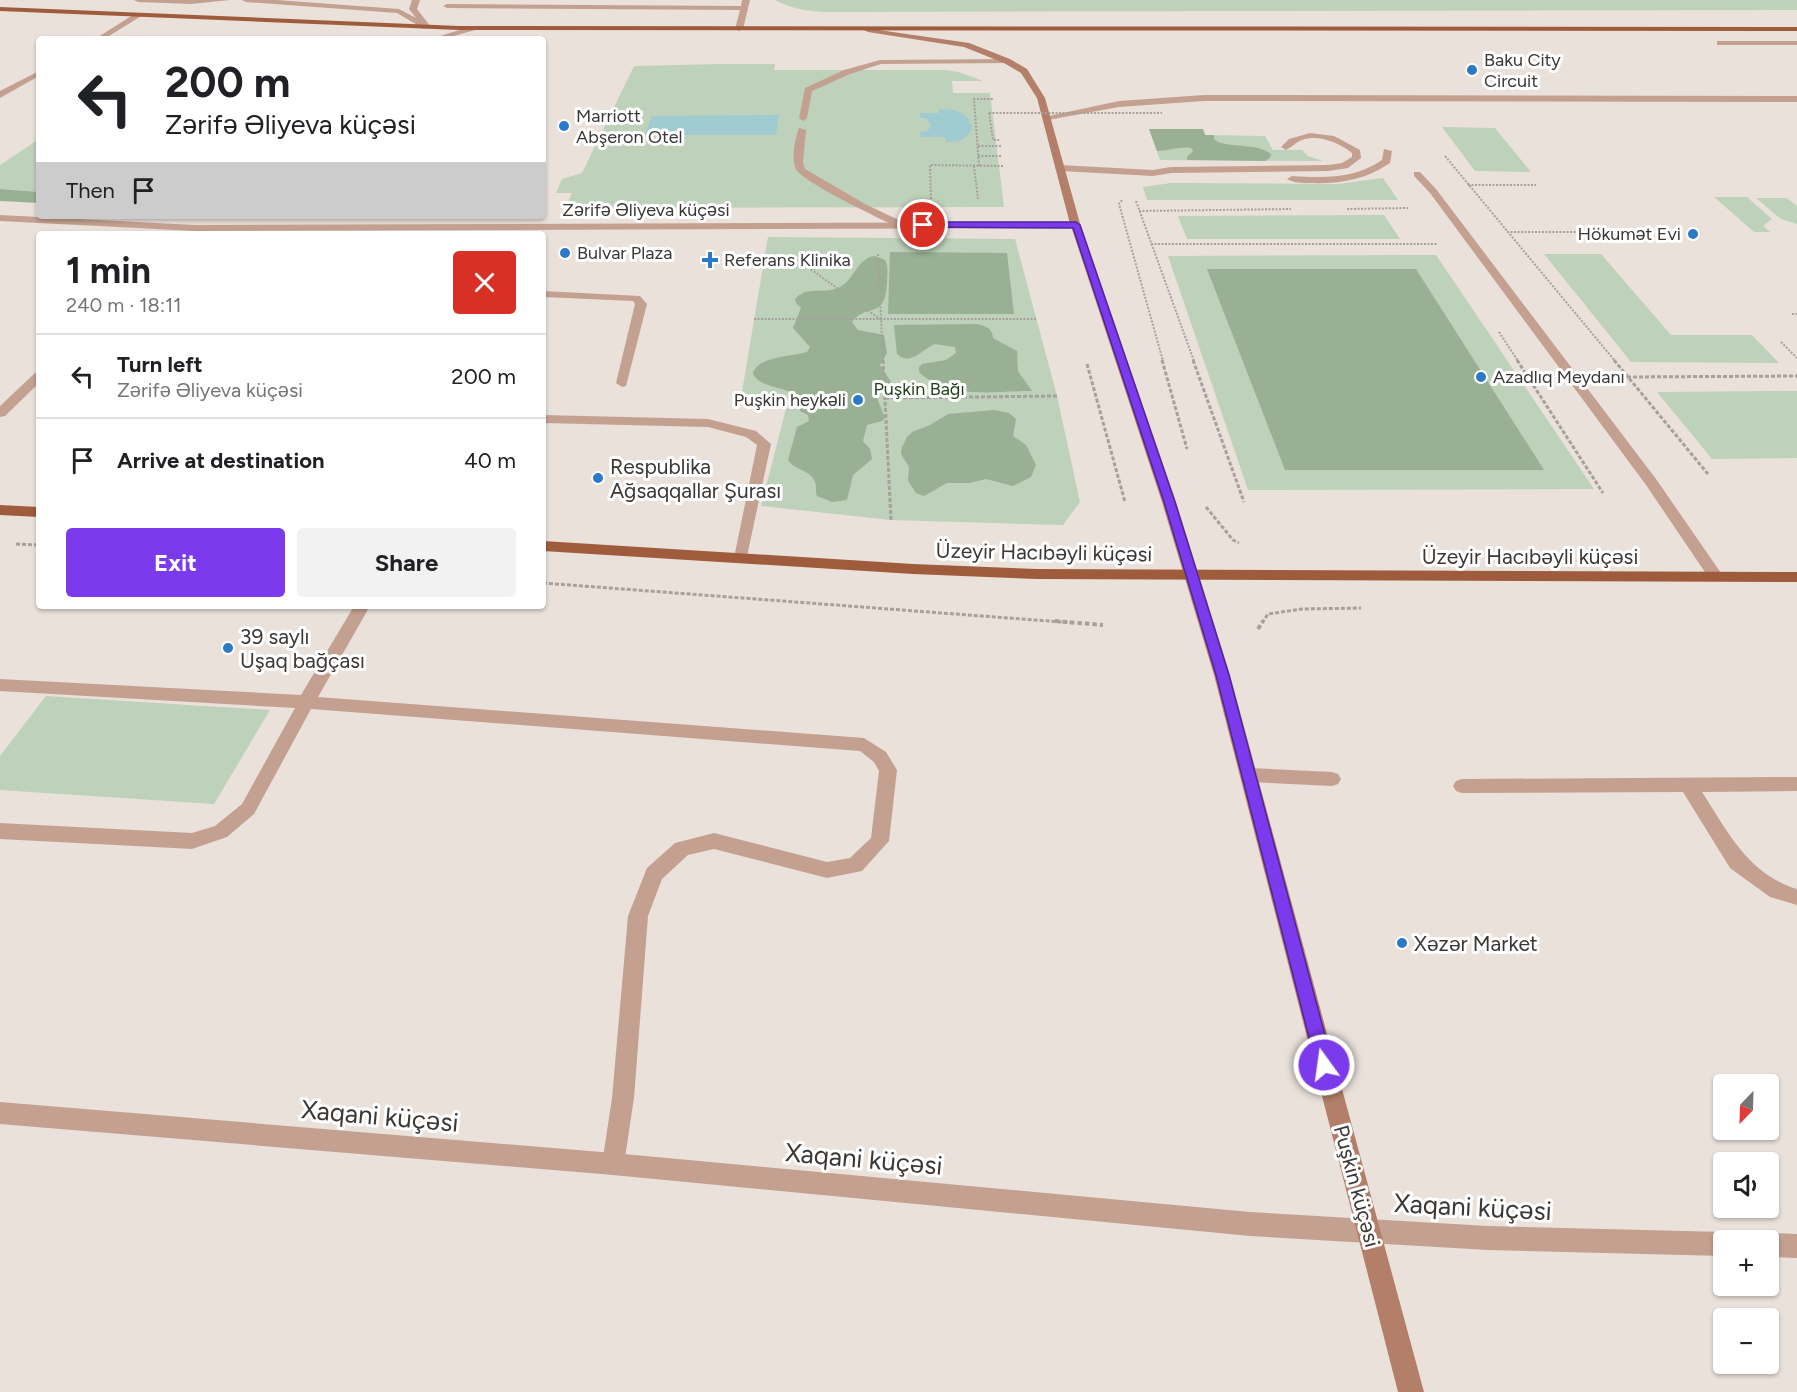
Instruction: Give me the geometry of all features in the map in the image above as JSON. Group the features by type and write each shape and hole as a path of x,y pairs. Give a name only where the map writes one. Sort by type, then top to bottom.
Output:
{"highway":[{"path":"0,9 472,28 1797,29"},
{"path":"0,510 36,512"},
{"name":"Üzeyir Hacıbəyli küçəsi","path":"546,546 913,570 1191,576 1797,577"}],"main road":[{"name":"Puşkin küçəsi","path":"868,30 966,45 1007,61 1024,71 1041,98 1076,225 1169,502 1222,675 1411,1392"}],"street":[{"path":"138,0 191,2 226,0"},
{"path":"248,0 399,11 428,27"},
{"path":"416,0 413,9 428,27"},
{"path":"440,13 449,3 745,4 739,29"},
{"path":"104,36 139,15"},
{"path":"428,27 434,20"},
{"path":"445,36 472,28"},
{"path":"1720,44 1797,43"},
{"path":"803,118 808,90 865,66 906,60 1007,61"},
{"path":"0,95 36,75"},
{"path":"1048,117 1119,104 1204,98 1797,99"},
{"path":"802,130 798,162 801,171 861,206 901,225"},
{"path":"1153,173 1171,170 1328,168 1345,166 1356,158 1357,152 1337,140 1320,136 1300,137 1286,147"},
{"path":"1060,168 1312,180 1354,178 1372,173 1387,161 1387,151"},
{"path":"1417,174 1433,191 1652,482 1716,577"},
{"name":"Zərifə Əliyeva küçəsi","path":"0,218 192,231 1076,225"},
{"path":"192,231 206,219"},
{"path":"546,294 636,298 641,304 622,383"},
{"path":"0,413 36,379"},
{"path":"546,419 708,423 751,434 764,444 741,558"},
{"path":"0,831 192,841 222,832 248,809 360,609"},
{"path":"0,685 306,702 864,745 880,757 888,770 880,840 855,865 827,870 714,841 682,849 654,874 638,916 623,1098 613,1164"},
{"path":"1249,775 1332,779"},
{"path":"1462,786 1797,784"},
{"path":"1688,785 1737,862 1778,891 1797,897"},
{"name":"Xaqani küçəsi","path":"0,1113 613,1164 1250,1224 1488,1238 1713,1244"},
{"path":"1779,1245 1797,1246"}],"path":[{"path":"979,166 974,99 994,99"},
{"path":"1000,140 993,140 989,113 1162,113"},
{"path":"978,146 1001,146"},
{"path":"978,156 1002,156"},
{"path":"1445,156 1708,474"},
{"path":"931,207 930,165 1004,166"},
{"path":"974,166 979,208"},
{"path":"1487,185 1536,185"},
{"path":"1125,197 1119,204 1189,457"},
{"path":"1136,201 1244,502"},
{"path":"1347,208 1416,208"},
{"path":"1139,211 1300,209"},
{"path":"1508,232 1617,232"},
{"path":"1151,244 1441,244"},
{"path":"878,249 891,520"},
{"path":"788,253 881,319"},
{"path":"1792,314 1797,314"},
{"path":"754,319 1036,319"},
{"path":"1781,342 1797,358"},
{"path":"1627,377 1797,376"},
{"path":"885,398 1057,396"},
{"path":"1202,503 1233,540 1242,545"},
{"path":"10,543 36,545"},
{"path":"546,583 1103,625"}],"green space":[{"path":"775,0 1797,0 1797,10 825,12 787,6"},
{"path":"775,64 774,70 944,70 959,72 983,81 952,81 953,93 990,93 1004,207 565,208 572,193 556,193 562,179 582,173 634,66"},
{"path":"1442,127 1495,128 1531,172 1475,171"},
{"path":"1149,129 1203,129 1205,135 1265,136 1273,150 1302,150 1308,156 1323,161 1160,160"},
{"path":"1149,129 1203,129 1205,135 1214,135 1214,139 1218,142 1259,148 1271,154 1270,158 1265,161 1187,160 1193,151 1191,148 1157,151"},
{"path":"36,141 36,192 0,189 0,165"},
{"path":"1383,178 1398,200 1147,200 1143,187 1171,183 1338,184"},
{"path":"0,189 36,192 36,203 0,201"},
{"path":"1714,197 1747,197 1772,219 1763,226 1770,232 1754,232"},
{"path":"1756,198 1787,198 1797,206 1797,224 1781,219"},
{"path":"1384,215 1400,239 1187,239 1178,216"},
{"name":"Puşkin Bağı","path":"768,237 1015,239 1057,396 1080,502 1063,525 891,520 761,506 788,401 741,398"},
{"path":"890,252 1007,253 1014,314 888,314"},
{"path":"1544,254 1601,254 1671,335 1752,335 1779,363 1631,362"},
{"path":"1436,255 1594,489 1248,490 1168,256"},
{"path":"875,256 885,260 886,263 888,272 886,295 879,307 858,316 852,322 858,330 884,335 887,353 880,365 891,382 877,398 885,418 867,425 863,441 870,449 872,459 853,475 847,500 832,502 817,496 813,478 788,460 797,427 809,421 808,415 800,411 800,398 788,391 761,382 753,373 756,367 768,360 807,352 810,347 793,328 801,308 795,299 805,292 840,287 864,261"},
{"path":"1207,269 1416,269 1544,470 1285,470"},
{"path":"978,324 988,328 993,338 1017,351 1018,371 1032,391 972,392 958,390 930,381 919,372 922,364 946,360 956,353 955,347 935,344 912,358 897,354 894,325"},
{"path":"1797,391 1797,458 1712,459 1657,392"},
{"path":"994,410 1009,413 1016,419 1013,436 1026,445 1036,465 1031,477 1013,486 986,479 970,483 947,483 924,496 916,493 908,481 909,467 901,454 907,437 912,432 948,414"},
{"path":"46,696 270,710 214,804 0,790 0,756"}],"water":[{"path":"939,109 954,110 967,117 972,126 966,137 959,141 946,142 945,137 921,137 920,132 928,131 931,125 926,118 920,118 920,113 939,113"},
{"path":"779,115 776,135 645,135 652,116"}],"place":[{"name":"Baku City Circuit","path":"1472,70"},
{"name":"Marriott Abşeron Otel","path":"564,126"},
{"name":"Hökumət Evi","path":"1693,234"},
{"name":"Bulvar Plaza","path":"565,253"},
{"name":"Referans Klinika","path":"710,260"},
{"name":"Azadlıq Meydanı","path":"1481,377"},
{"name":"Puşkin heykəli","path":"858,400"},
{"name":"Respublika Ağsaqqallar Şurası","path":"598,478"},
{"name":"39 saylı Uşaq bağçası","path":"228,648"},
{"name":"Xəzər Market","path":"1402,943"}],"route":[{"path":"923,225 1076,225 1169,502 1209,630 1324,1065"}]}
